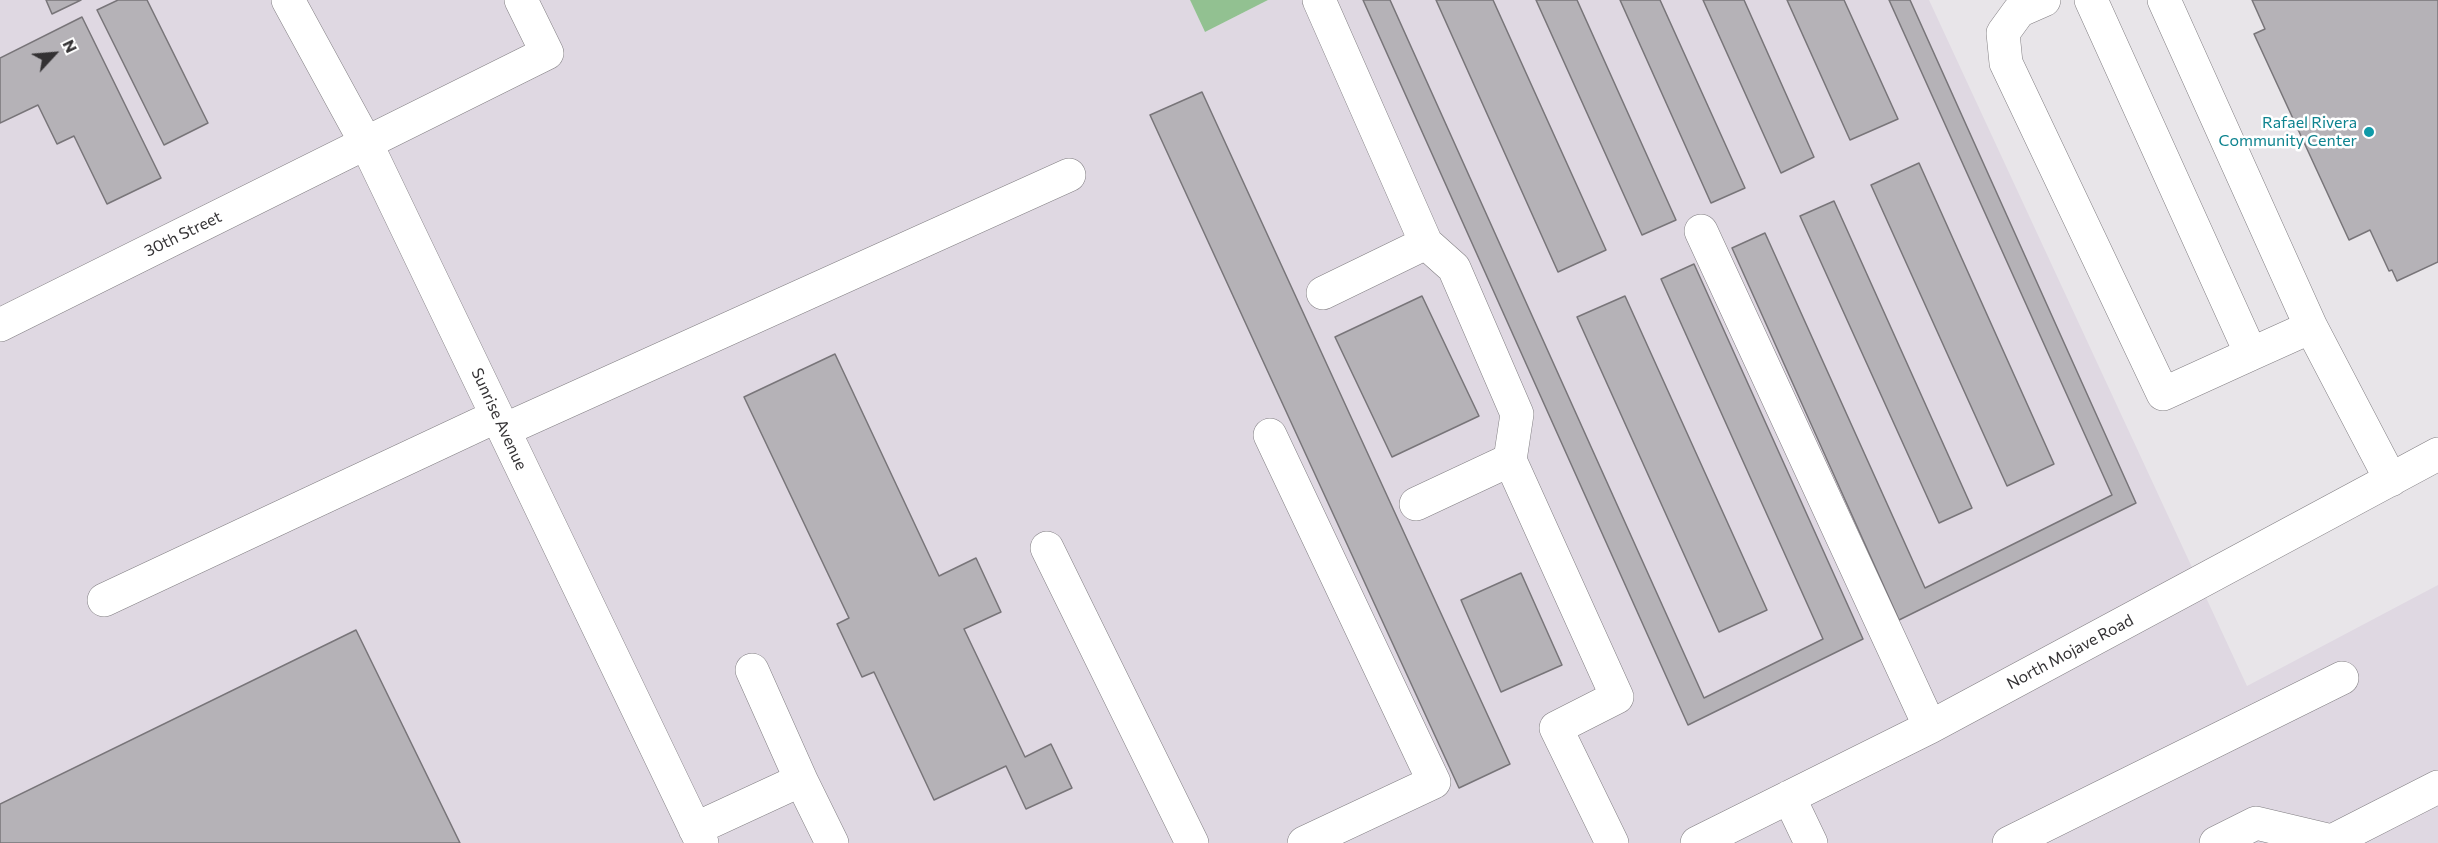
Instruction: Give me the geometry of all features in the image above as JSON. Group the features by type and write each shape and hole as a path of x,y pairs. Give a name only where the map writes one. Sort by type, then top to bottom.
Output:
{"street":[{"name":"Sunrise Avenue","path":"288,0 366,143 698,836"},
{"name":"30th Street","path":"0,325 547,53 521,0"},
{"path":"1319,0 1426,243 1454,268 1517,414 1510,460 1617,697 1556,728 1612,843"},
{"path":"2044,0 2019,11 2003,33 2006,63 2163,394 2311,327"},
{"path":"2091,0 2251,354"},
{"path":"2164,0 2311,327 2391,480"},
{"path":"104,600 501,423 1069,175"},
{"path":"1701,231 1930,727"},
{"path":"1323,293 1426,243"},
{"path":"1270,435 1434,782 1304,843"},
{"name":"North Mojave Road","path":"1698,843 1930,727 2438,454"},
{"path":"1416,504 1510,460"},
{"path":"1047,548 1192,843"},
{"path":"752,670 832,843"},
{"path":"2009,843 2342,678"},
{"path":"698,836 801,780"},
{"path":"2216,843 2256,823 2332,841 2438,787"},
{"path":"1789,797 1811,843"}],"shaded area":[{"path":"0,0 1190,0 1205,32 1268,0 1929,0 2247,686 2438,585 2438,843 0,843"}],"green space":[{"path":"1190,0 1268,0 1205,32"}],"building":[{"path":"46,0 81,0 52,14"},
{"path":"118,0 147,0 208,123 164,145 97,10"},
{"path":"1363,0 1390,0 1704,698 1823,639 1661,279 1694,264 1863,639 1688,725"},
{"path":"1436,0 1493,0 1606,250 1558,272"},
{"path":"1536,0 1577,0 1676,220 1642,235"},
{"path":"1620,0 1660,0 1745,188 1711,203"},
{"path":"1703,0 1744,0 1814,157 1781,173"},
{"path":"1787,0 1844,0 1898,119 1850,140"},
{"path":"1889,0 1910,0 2136,503 1899,620 1732,248 1765,233 1925,588 2112,495"},
{"name":"Rafael Rivera Community Center","path":"2252,0 2438,0 2438,262 2397,281 2392,270 2389,271 2370,230 2349,240 2254,34 2265,29"},
{"path":"82,17 161,178 107,204 74,136 57,144 38,105 0,123 0,58"},
{"path":"1202,92 1510,764 1459,788 1150,115"},
{"path":"1919,163 2054,464 2007,486 1871,185"},
{"path":"1834,201 1972,508 1939,523 1800,216"},
{"path":"1422,296 1479,416 1392,457 1335,337"},
{"path":"1625,296 1767,610 1719,632 1577,317"},
{"path":"835,354 939,576 976,558 1001,612 964,629 1025,757 1051,744 1072,788 1026,809 1006,766 934,800 874,672 862,677 837,624 849,618 744,397"},
{"path":"1521,573 1562,665 1501,692 1461,600"},
{"path":"356,630 460,843 0,843 0,804"}],"place":[{"name":"Rafael Rivera Community Center","path":"2369,132"}]}
